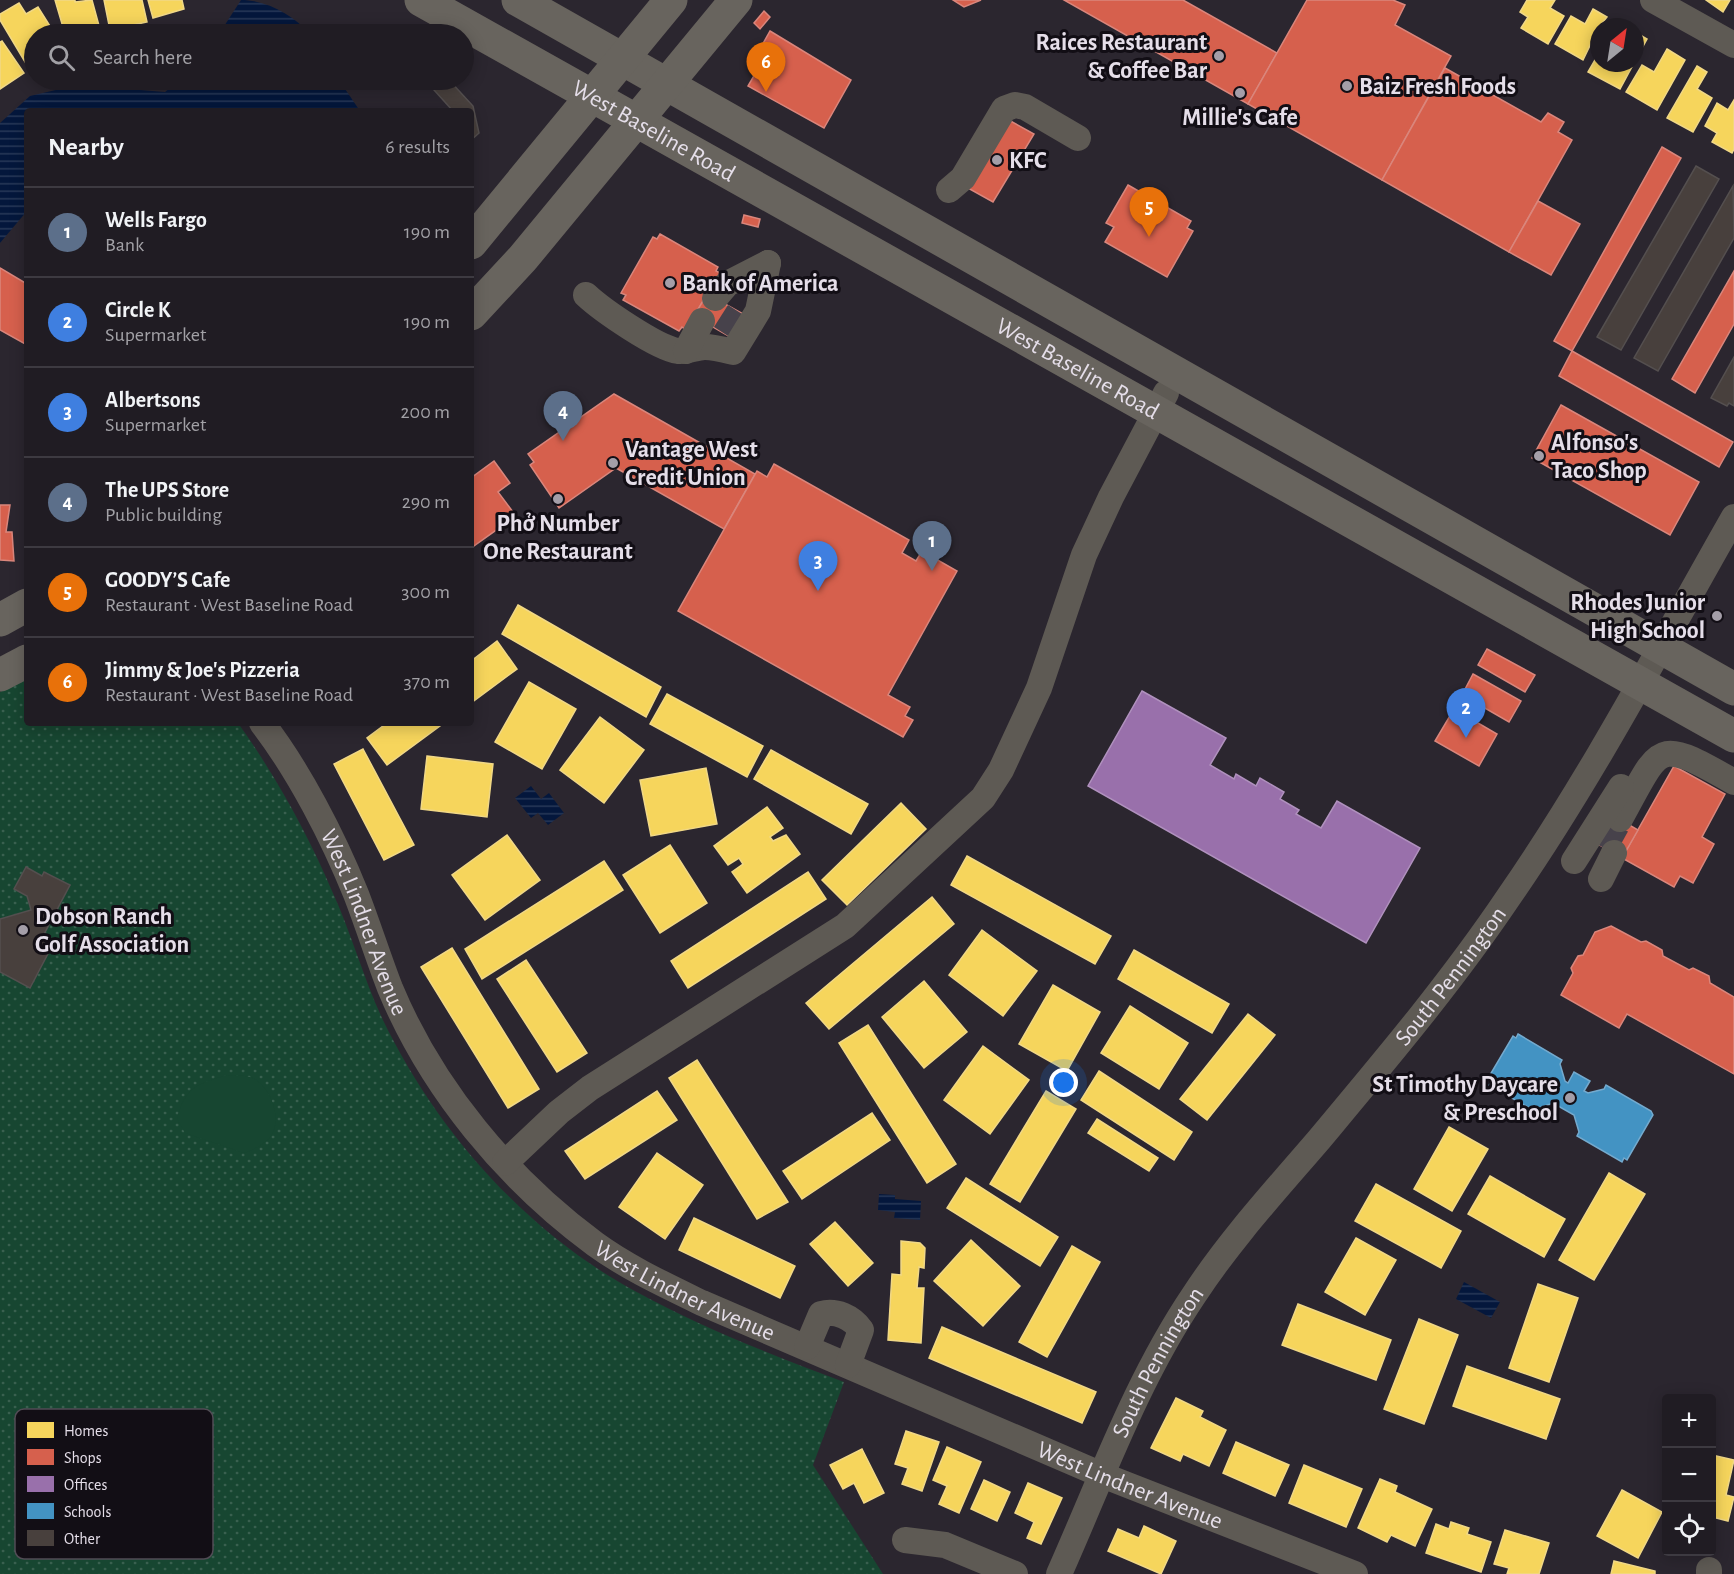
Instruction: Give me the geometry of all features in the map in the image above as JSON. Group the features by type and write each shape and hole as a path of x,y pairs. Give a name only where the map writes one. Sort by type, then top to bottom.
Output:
{"main road":[{"name":"West Baseline Road","path":"421,0 463,24"},
{"name":"West Baseline Road","path":"518,0 1734,689"},
{"path":"474,239 671,0"},
{"path":"474,311 523,258 736,0"},
{"name":"West Baseline Road","path":"474,31 635,122 1161,402 1639,683 1734,736"},
{"path":"0,620 24,607"},
{"path":"0,675 24,663"}],"street":[{"path":"1653,0 1734,45"},
{"path":"949,189 963,178 1004,109 1016,105 1025,107 1078,138"},
{"path":"586,295 599,307 663,346 708,338 733,352 758,311 768,263 727,285 727,305"},
{"path":"505,1163 559,1112 590,1088 845,926 983,798 1001,770 1039,688 1084,555 1110,497 1161,402"},
{"name":"South Pennington","path":"1059,1574 1111,1450 1163,1344 1194,1294 1233,1241 1438,996 1546,842 1586,777 1734,517"},
{"name":"West Lindner Avenue","path":"264,726 320,818 354,891 391,990 414,1036 453,1101 505,1163 561,1217 625,1263 702,1303 1326,1569 1355,1574"},
{"path":"1605,848 1587,870 1638,758 1661,754 1690,757 1734,782"},
{"path":"1621,820 1661,754"},
{"path":"807,1347 821,1314 831,1311 855,1321 861,1330 848,1365"},
{"path":"905,1540 945,1545 1015,1574"}],"green space":[{"path":"24,679 24,726 240,726 277,783 312,847 339,907 375,1002 404,1059 428,1099 487,1174 556,1238 593,1266 633,1290 710,1328 844,1382 813,1465 883,1574 0,1574 0,692"},
{"path":"227,1075 247,1076 257,1081 269,1094 275,1111 276,1120 271,1136 258,1147 244,1153 185,1133 177,1119 188,1093 200,1084"}],"water":[{"path":"241,0 270,6 299,24 225,24"},
{"path":"56,90 165,92 168,90 346,90 358,108 24,108 24,215 0,243 0,123 30,96"},
{"path":"531,786 541,799 549,793 564,813 548,825 538,813 531,818 515,798"},
{"path":"879,1194 895,1195 895,1199 921,1201 920,1220 894,1218 895,1212 878,1210"},
{"path":"1464,1282 1500,1302 1491,1318 1456,1299"}],"building: Homes":[{"path":"55,0 75,0 75,2 92,0 99,24 62,24"},
{"path":"104,0 142,0 147,22 109,24"},
{"path":"148,0 182,0 184,9 153,18"},
{"path":"1527,0 1555,0 1550,8 1564,16 1548,44 1521,28 1528,17 1520,12"},
{"path":"1706,0 1730,0 1723,12"},
{"path":"19,3 26,14 38,7 49,24 24,24 24,60 0,20 0,14"},
{"path":"1593,9 1607,17 1590,18 1590,46 1583,60 1555,44 1571,16 1585,24"},
{"path":"2,41 24,73 0,89 0,42"},
{"path":"1667,49 1685,60 1657,110 1626,92 1638,72 1644,72 1644,66 1654,72"},
{"path":"1697,66 1707,72 1697,89 1712,98 1693,132 1667,118"},
{"path":"1590,69 1590,72 1629,72 1620,89 1588,72"},
{"path":"1734,100 1734,149 1732,153 1712,142 1717,133 1705,126 1717,103 1728,110"},
{"path":"518,605 661,687 646,717 502,634"},
{"path":"497,641 517,669 474,701 474,659"},
{"path":"529,682 576,709 542,769 495,742"},
{"path":"667,694 763,746 747,777 650,724"},
{"path":"600,717 644,750 604,803 560,770"},
{"path":"383,726 440,726 387,765 367,738"},
{"path":"363,749 414,845 384,860 334,764"},
{"path":"771,750 868,804 851,834 754,779"},
{"path":"427,756 493,764 487,817 421,809"},
{"path":"706,768 717,824 651,836 640,780"},
{"path":"901,803 926,829 847,905 822,880"},
{"path":"767,807 783,828 770,837 773,841 786,835 800,854 747,893 732,872 743,864 739,858 728,865 714,846"},
{"path":"507,835 540,880 485,920 452,875"},
{"path":"670,845 707,903 660,933 623,875"},
{"path":"967,856 1111,936 1095,964 951,885"},
{"path":"604,861 623,890 482,979 465,949"},
{"path":"808,872 826,899 688,988 671,961"},
{"path":"932,897 954,924 829,1029 806,1003"},
{"path":"982,930 1037,971 1003,1016 949,975"},
{"path":"452,948 539,1089 508,1108 421,967"},
{"path":"1134,950 1229,1004 1212,1033 1118,979"},
{"path":"526,960 587,1053 557,1072 497,979"},
{"path":"924,981 967,1032 924,1068 882,1017"},
{"path":"1053,985 1100,1012 1067,1071 1019,1044"},
{"path":"1130,1006 1188,1043 1159,1089 1101,1053"},
{"path":"1248,1014 1275,1035 1207,1120 1180,1099"},
{"path":"868,1025 956,1164 927,1183 839,1043"},
{"path":"983,1046 1029,1080 990,1134 944,1100"},
{"path":"697,1060 788,1202 757,1219 669,1078"},
{"path":"1099,1071 1192,1132 1174,1160 1081,1100"},
{"path":"657,1091 677,1120 585,1179 565,1151"},
{"path":"1046,1091 1076,1109 1020,1202 990,1184"},
{"path":"872,1113 890,1140 802,1199 783,1171"},
{"path":"1097,1119 1158,1158 1149,1171 1088,1133"},
{"path":"1449,1127 1488,1149 1452,1211 1414,1189"},
{"path":"657,1153 703,1185 665,1239 619,1207"},
{"path":"1609,1173 1645,1194 1594,1280 1559,1260"},
{"path":"1490,1176 1565,1219 1544,1257 1468,1214"},
{"path":"966,1178 1058,1237 1040,1266 947,1208"},
{"path":"1376,1184 1461,1231 1441,1268 1355,1221"},
{"path":"694,1218 795,1266 780,1298 679,1250"},
{"path":"835,1222 873,1263 848,1286 810,1244"},
{"path":"1356,1238 1396,1260 1365,1315 1325,1292"},
{"path":"971,1240 1020,1286 983,1326 934,1281"},
{"path":"901,1241 920,1243 925,1248 924,1268 919,1267 917,1288 924,1288 921,1343 888,1340 892,1274 901,1275"},
{"path":"1072,1246 1100,1262 1047,1357 1019,1342"},
{"path":"1538,1284 1578,1298 1549,1382 1509,1368"},
{"path":"1298,1304 1391,1340 1376,1380 1282,1345"},
{"path":"1419,1319 1458,1335 1424,1424 1384,1409"},
{"path":"942,1327 1096,1392 1082,1423 929,1358"},
{"path":"1467,1366 1560,1399 1546,1439 1453,1406"},
{"path":"1176,1398 1203,1411 1200,1417 1226,1430 1209,1466 1183,1454 1180,1461 1151,1448"},
{"path":"906,1431 939,1442 922,1491 902,1484 908,1468 895,1464"},
{"path":"1236,1442 1289,1465 1275,1496 1223,1473"},
{"path":"947,1447 981,1462 959,1513 939,1504 947,1486 933,1480"},
{"path":"862,1449 884,1493 864,1503 854,1483 843,1489 830,1465"},
{"path":"1716,1456 1734,1460 1726,1495 1734,1497 1728,1521 1716,1518"},
{"path":"1304,1465 1362,1489 1346,1527 1289,1503"},
{"path":"1380,1479 1397,1486 1395,1492 1432,1509 1415,1546 1391,1535 1387,1542 1358,1528"},
{"path":"984,1480 1010,1492 997,1521 971,1509"},
{"path":"1028,1483 1062,1498 1041,1544 1027,1538 1034,1522 1015,1513"},
{"path":"1622,1490 1662,1512 1638,1558 1597,1536"},
{"path":"1451,1522 1469,1528 1467,1534 1491,1542 1481,1572 1426,1553 1436,1524 1449,1529"},
{"path":"1144,1526 1176,1541 1161,1574 1108,1551 1118,1529 1139,1538"},
{"path":"1505,1530 1549,1543 1539,1574 1507,1574 1509,1568 1494,1564"},
{"path":"1614,1561 1655,1571 1655,1574 1611,1574"}],"building: Shops":[{"path":"953,0 981,0 964,7"},
{"path":"1064,0 1183,0 1277,53 1248,104"},
{"name":"Baiz Fresh Foods","path":"1307,0 1393,0 1405,5 1395,25 1451,56 1382,180 1248,104"},
{"path":"764,11 770,17 760,29 754,23"},
{"path":"770,31 851,80 824,128 748,86 762,62 755,58"},
{"path":"1445,68 1541,122 1548,113 1564,122 1558,132 1572,140 1509,252 1382,180"},
{"name":"KFC","path":"1005,118 1034,134 993,202 966,187"},
{"path":"1662,147 1681,158 1572,351 1554,341"},
{"path":"1128,185 1191,221 1187,228 1193,231 1167,277 1105,242 1114,227 1106,223"},
{"path":"1538,201 1580,224 1551,275 1509,252"},
{"path":"744,215 760,219 758,227 742,223"},
{"name":"Bank of America","path":"660,234 718,267 716,271 720,273 686,330 682,327 679,331 623,300 626,295 621,293 653,237 657,239"},
{"path":"0,268 24,282 24,343 0,330"},
{"path":"1734,271 1734,324 1695,393 1672,379"},
{"path":"707,294 745,315 732,338 694,316"},
{"path":"1572,351 1733,442 1719,467 1559,376"},
{"path":"614,394 755,474 724,529 616,468 559,508 530,465 534,462 528,454"},
{"path":"1561,405 1699,482 1670,535 1532,458"},
{"path":"494,461 510,483 498,492 516,516 474,546 474,476"},
{"path":"774,464 909,540 902,553 916,561 922,551 957,571 888,695 910,707 905,716 913,720 903,737 678,611 757,471 767,477"},
{"path":"0,505 10,505 6,532 12,532 14,561 0,560"},
{"path":"1487,649 1535,675 1525,692 1478,665"},
{"path":"1473,674 1521,701 1509,722 1462,695"},
{"path":"1454,709 1497,734 1479,766 1435,741"},
{"path":"1674,766 1725,794 1702,837 1714,844 1693,883 1680,876 1674,887 1622,858"},
{"path":"1607,812 1638,830 1622,858 1591,840"},
{"path":"1611,926 1662,950 1663,956 1689,970 1693,968 1709,976 1710,983 1734,997 1734,1074 1627,1014 1619,1028 1561,995 1573,973 1571,968 1578,956 1583,955 1595,932"}],"building: Offices":[{"path":"1142,691 1226,738 1210,765 1234,779 1236,774 1256,786 1260,778 1284,792 1280,799 1299,810 1296,814 1321,828 1337,801 1420,848 1366,943 1088,786"}],"building: Schools":[{"name":"St Timothy Daycare & Preschool","path":"1518,1034 1562,1060 1560,1064 1565,1081 1568,1083 1574,1072 1590,1081 1584,1091 1588,1093 1604,1089 1606,1085 1651,1111 1653,1115 1627,1160 1624,1158 1622,1162 1577,1136 1579,1132 1574,1115 1553,1103 1533,1110 1489,1085 1491,1082 1487,1080 1513,1036 1516,1038"}],"building: Other":[{"path":"434,90 458,90 473,108 450,108"},
{"path":"474,110 479,133 474,137"},
{"path":"1696,166 1719,179 1621,350 1597,337"},
{"path":"1733,186 1734,238 1658,371 1634,358"},
{"path":"1734,357 1734,406 1729,403 1727,406 1711,398"},
{"name":"Dobson Ranch Golf Association","path":"26,867 42,876 44,872 70,885 41,940 52,946 30,988 0,972 0,919 31,910 27,896 14,889"}],"tunnel":[{"path":"725,334 739,312"},
{"path":"1604,848 1620,819"}],"place":[{"name":"Raices Restaurant & Coffee Bar","path":"1219,56"},
{"name":"Baiz Fresh Foods","path":"1347,86"},
{"name":"Jimmy & Joe's Pizzeria","path":"766,92"},
{"name":"Millie's Cafe","path":"1240,93"},
{"name":"KFC","path":"997,160"},
{"name":"GOODY’S Cafe","path":"1149,237"},
{"name":"Bank of America","path":"670,283"},
{"name":"The UPS Store","path":"563,441"},
{"name":"Alfonso's Taco Shop","path":"1539,456"},
{"name":"Vantage West Credit Union","path":"613,463"},
{"name":"Phở Number One Restaurant","path":"558,499"},
{"name":"Wells Fargo","path":"932,571"},
{"name":"Albertsons","path":"818,591"},
{"name":"Rhodes Junior High School","path":"1717,616"},
{"name":"Circle K","path":"1466,738"},
{"name":"Dobson Ranch Golf Association","path":"23,930"},
{"name":"St Timothy Daycare & Preschool","path":"1570,1098"}]}
